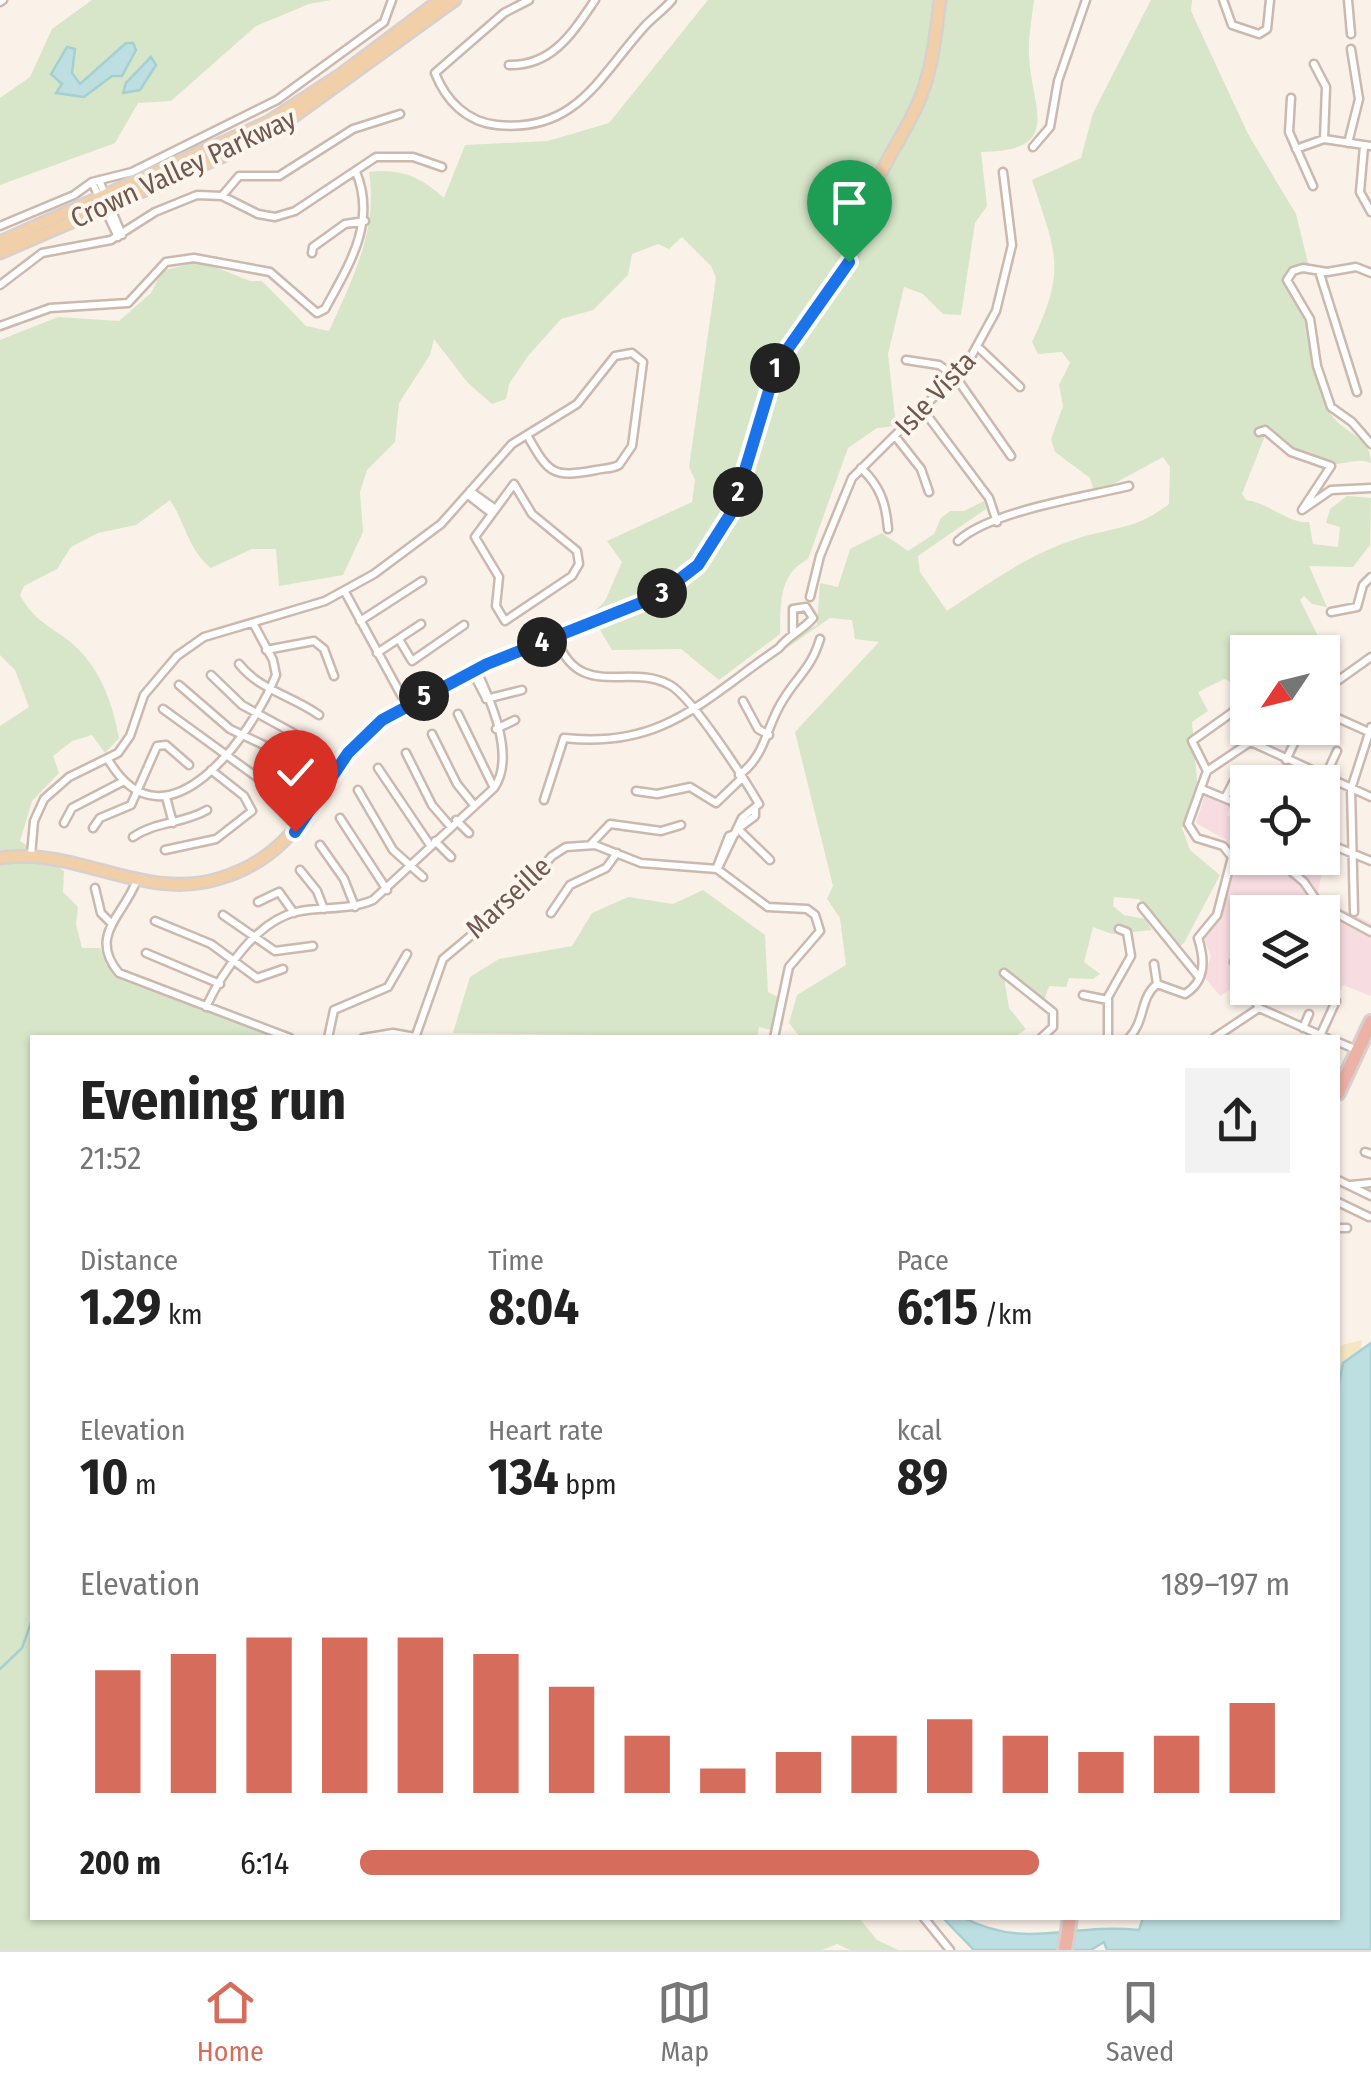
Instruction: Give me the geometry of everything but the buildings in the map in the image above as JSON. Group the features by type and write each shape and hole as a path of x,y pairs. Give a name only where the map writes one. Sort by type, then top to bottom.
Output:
{"highway":[{"path":"1340,1088 1371,1022"}],"main road":[{"name":"Crown Valley Parkway","path":"0,253 268,122 340,75 440,0"},
{"name":"Crown Valley Parkway","path":"0,242 106,202 282,125 452,0"},
{"path":"0,858 31,855 70,860 136,882 195,884 264,860 304,822 356,744 406,705 474,670 670,588 698,565 724,530 777,364 844,271 874,186 921,96 940,0"}],"street":[{"path":"0,226 74,195 96,181 132,172 277,100 384,22 392,0"},
{"path":"528,0 504,13 435,74 461,112 483,124 534,126 582,100 672,0"},
{"path":"510,65 535,62 555,51 594,0"},
{"path":"1033,147 1050,126 1058,81 1086,0"},
{"path":"1223,0 1229,22 1245,32 1263,34 1270,0"},
{"path":"1350,34 1347,0 1356,0"},
{"path":"1348,143 1359,99 1350,49"},
{"path":"1314,64 1326,87 1324,139"},
{"path":"1291,98 1287,114 1296,149 1313,186"},
{"path":"222,196 238,176 279,176 354,129 400,114"},
{"path":"1296,149 1324,139 1368,146 1360,192 1371,212"},
{"path":"0,284 42,253 120,236 176,201 197,195 222,196 258,214 274,217 295,211 376,158 391,154 442,167"},
{"path":"0,326 50,308 128,303 166,262 194,258 270,272 317,313 325,309 333,296 360,241 365,222 364,192 356,172"},
{"name":"Isle Vista","path":"544,800 564,738 598,741 654,732 779,648 792,630 813,618 808,601 834,518 861,468 955,376 978,346 996,311 1011,262 1003,172"},
{"path":"96,181 120,236"},
{"path":"312,253 312,247 344,224 365,222"},
{"path":"1371,273 1356,266 1319,271 1298,268 1289,276 1288,286 1310,319 1317,366 1331,407 1352,422 1371,444"},
{"path":"1319,271 1356,392"},
{"path":"978,346 1020,387"},
{"path":"31,855 34,821 44,799 69,778 109,761 124,746 139,704 165,666 204,638 345,592 420,541 469,493 500,454 527,435 578,404 616,356 632,353 643,362 632,446 625,461 576,476 556,474 542,461 527,435"},
{"path":"906,360 939,365 955,376 1011,456"},
{"path":"921,407 989,498 997,522"},
{"path":"1259,432 1265,430 1291,452 1331,466 1302,510 1327,492 1371,488"},
{"path":"895,436 922,469 928,492"},
{"path":"861,468 875,482 886,507 888,528"},
{"path":"514,484 532,514 577,551 579,564 572,576 510,620 501,618 496,606 499,578 475,536 492,511 514,484"},
{"path":"958,541 967,532 1058,498 1130,486"},
{"path":"469,493 492,511"},
{"path":"1331,612 1357,607 1363,586 1371,577"},
{"path":"360,621 422,581"},
{"path":"345,592 406,705"},
{"name":"Isle Vista","path":"792,630 793,610 808,601"},
{"path":"109,761 122,782 135,793 166,798 191,787 210,770 226,754 254,712 276,668 253,623"},
{"path":"377,653 420,624"},
{"path":"400,641 412,661 464,625"},
{"path":"555,637 569,663 588,675 662,682 678,691 741,776 757,806 755,816 736,831 717,868"},
{"path":"636,791 657,794 690,787 716,802 758,756 786,695 812,666 820,639"},
{"path":"266,650 314,641 324,649 334,676"},
{"path":"1340,679 1371,657"},
{"path":"238,664 267,690 296,700 319,715"},
{"path":"206,1007 254,938 294,912 356,906 387,890 494,788 504,766 496,728 474,670"},
{"path":"211,675 254,712 295,734"},
{"path":"179,685 239,734 270,748 288,763"},
{"path":"486,699 522,690"},
{"path":"743,702 758,729 768,735"},
{"path":"162,709 269,786"},
{"path":"458,714 494,788"},
{"path":"1207,771 1192,741 1230,714"},
{"path":"1340,719 1370,730 1351,789 1354,912"},
{"path":"496,728 515,720"},
{"path":"432,734 456,784 474,805"},
{"path":"93,828 100,818 125,810 157,746 166,745 190,765"},
{"path":"1157,984 1185,994 1205,965 1198,938 1217,915 1232,857 1223,846 1197,838 1188,824 1207,771 1246,745"},
{"path":"1257,745 1294,765"},
{"path":"1286,760 1293,745"},
{"path":"1332,765 1336,751"},
{"path":"406,752 432,804 469,833"},
{"path":"378,768 415,830 452,858"},
{"path":"165,850 206,843 248,816 250,804 210,770"},
{"path":"64,823 72,808 122,782"},
{"path":"1340,784 1371,797"},
{"path":"1225,798 1230,787"},
{"path":"1202,789 1230,800"},
{"path":"358,790 393,850 423,876"},
{"path":"166,798 172,823"},
{"path":"133,838 149,826 172,823 207,810"},
{"path":"340,818 387,890"},
{"name":"Marseille","path":"416,1035 443,959 511,902 552,856 566,847 591,844 610,824 661,831 681,825"},
{"path":"736,831 770,860"},
{"path":"591,844 641,863 717,868 768,907 807,909 818,922 816,939 789,968 775,1035"},
{"path":"320,845 356,906"},
{"path":"1340,849 1371,861"},
{"path":"551,913 570,885 606,868 617,853"},
{"path":"300,870 317,891 324,910"},
{"path":"1296,875 1319,904 1371,932"},
{"path":"136,882 110,922 105,946 119,973 282,1035"},
{"path":"94,888 101,912 110,922"},
{"path":"258,902 279,892 294,912"},
{"path":"1142,907 1198,977"},
{"path":"223,915 275,952 313,946"},
{"path":"155,921 212,944 257,978 283,969"},
{"path":"1108,1035 1108,1000 1131,956 1130,940 1120,928"},
{"path":"146,953 220,984"},
{"path":"329,1035 334,1010 388,987 407,954"},
{"path":"1154,964 1157,984"},
{"path":"1004,974 1052,1012 1053,1028 1045,1035"},
{"path":"1131,1035 1141,1023 1145,996 1157,984"},
{"path":"1083,995 1108,1000"},
{"path":"1257,1005 1318,1035"},
{"path":"1323,1035 1334,1005"},
{"path":"1218,1035 1259,1008"},
{"path":"1304,1028 1309,1014"},
{"path":"1340,1043 1357,1050"},
{"path":"1340,1181 1371,1196"},
{"path":"1350,1186 1371,1183"},
{"path":"1340,1203 1369,1217"},
{"path":"1340,1228 1348,1228"},
{"path":"926,1920 950,1950"}],"shaded area":[{"path":"1206,792 1230,804 1230,847 1226,840 1196,823"},
{"path":"1233,875 1321,875 1317,895 1230,895 1230,989 1220,996 1204,977 1211,956 1204,940 1206,931 1220,916"},
{"path":"1340,908 1371,923 1371,996 1343,985 1340,991"}],"green space":[{"path":"92,0 331,0 309,4 256,26 171,101 138,103 115,143 0,185 0,98 30,77 52,29"},
{"path":"708,0 1034,0 1029,48 1037,123 1034,135 1024,144 981,152 987,206 975,223 961,315 943,314 923,294 904,287 888,354 896,426 877,428 848,448 808,559 786,582 780,634 719,680 681,649 612,650 591,615 605,601 622,562 607,541 692,502 695,480 689,467 716,278 711,266 682,237 669,249 658,244 632,254 628,275 593,310 561,319 528,356 509,384 506,399 492,404 468,383 434,339 430,355 399,403 395,442 367,470 360,492 363,532 343,575 279,586 276,549 252,549 211,568 192,544 170,500 136,525 98,533 71,547 57,569 24,586 20,595 34,615 76,647 94,669 107,696 119,738 105,753 92,735 72,741 53,756 59,773 32,801 20,841 64,871 63,892 78,907 76,924 82,948 100,948 106,964 121,980 272,1035 30,1035 30,1920 861,1920 877,1940 898,1950 850,1950 837,1944 822,1950 0,1950 0,726 29,707 15,670 0,655 0,340 58,317 119,321 151,293 162,271 200,261 250,281 262,281 306,326 329,331 355,273 367,234 369,172 391,171 410,176 444,198 465,145 548,141 609,123"},
{"path":"1151,0 1192,0 1191,11 1248,134 1296,214 1309,267 1286,277 1288,289 1307,319 1321,393 1338,423 1367,447 1371,463 1313,461 1266,433 1242,494 1246,500 1294,520 1309,522 1313,544 1338,547 1340,527 1326,523 1330,509 1347,496 1371,498 1370,545 1353,567 1309,566 1327,607 1312,604 1304,596 1300,600 1318,635 1230,635 1230,681 1224,679 1198,692 1208,711 1192,722 1198,791 1182,828 1190,850 1220,875 1184,943 1179,947 1139,899 1114,897 1113,906 1124,915 1145,919 1152,930 1112,934 1093,927 1084,962 1100,974 1093,979 1069,978 1066,987 1049,986 1043,1004 1004,977 1009,1008 1026,1029 1017,1035 798,1035 789,1023 797,995 846,965 840,918 827,899 833,886 795,732 879,642 855,639 852,620 830,618 774,657 797,635 817,625 820,583 838,587 850,549 882,533 908,551 934,534 941,518 950,511 964,511 984,501 986,509 918,556 920,572 947,611 1042,553 1076,539 1134,524 1169,504 1170,467 1163,457 1095,494 1090,478 1055,452 1051,439 1063,406 1059,385 1070,363 1062,352 1038,354 1032,342 1050,296 1054,261 1032,180 1081,158 1093,113"},
{"path":"703,890 765,935 768,992 780,998 771,1030 759,1027 757,1035 453,1033 470,977 499,959 572,946 592,913 628,897 673,904"}],"sand":[{"path":"1362,1340 1361,1353 1343,1363 1340,1401 1340,1346"}],"water":[{"path":"126,43 133,43 136,50 122,76 112,76 84,97 56,93 62,84 51,74 67,47 75,49 72,73 80,84"},
{"path":"151,57 156,65 140,90 123,93 126,83"},
{"path":"1371,1343 1371,1950 1107,1950 1104,1942 1091,1950 974,1950 945,1920 969,1920 1029,1934 1139,1930 1142,1920 1340,1920 1343,1363"}],"waterway":[{"path":"0,1669 22,1648 30,1626"}],"route":[{"path":"295,832 341,762 382,720 487,664 658,596 698,565 712,549 733,510 777,364 849,262"}]}
